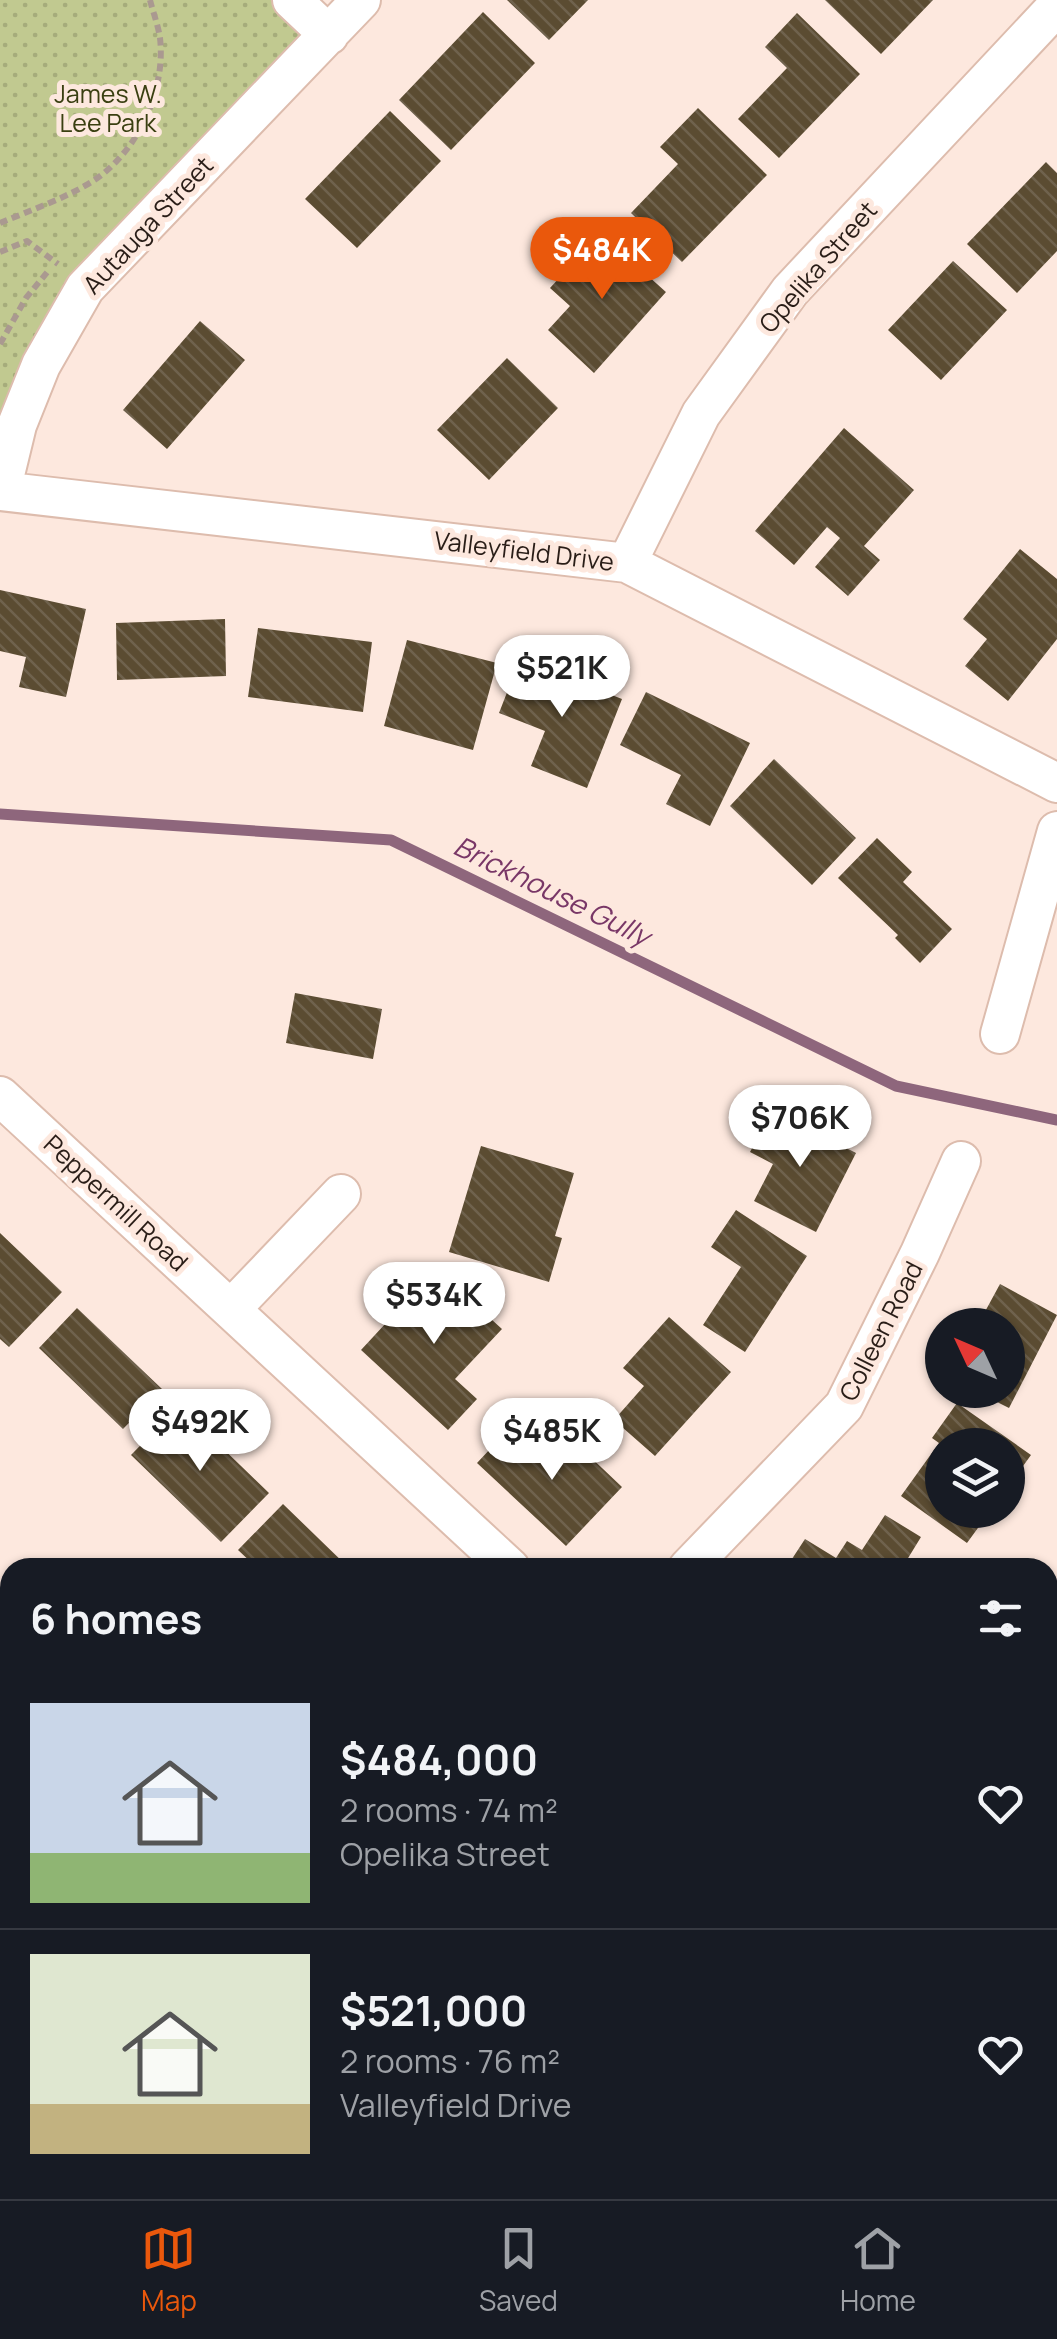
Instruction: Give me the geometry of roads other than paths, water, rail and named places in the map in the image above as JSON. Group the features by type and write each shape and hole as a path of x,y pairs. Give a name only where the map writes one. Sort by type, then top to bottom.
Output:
{"street":[{"path":"292,0 329,35"},
{"name":"Autauga Street","path":"1,491 17,425 41,365 86,288 361,0"},
{"name":"Opelika Street","path":"627,563 701,414 790,291 1057,6"},
{"name":"Valleyfield Drive","path":"1,491 627,563 1057,783"},
{"path":"1000,1034 1057,831"},
{"name":"Peppermill Road","path":"0,1096 499,1558"},
{"name":"Colleen Road","path":"698,1558 844,1406 961,1161"},
{"path":"231,1309 341,1194"}],"waterway":[{"name":"Brickhouse Gully","path":"0,814 391,840 896,1086 1057,1120"}],"park label":[{"name":"James W. Lee Park","path":"108,108"}]}
